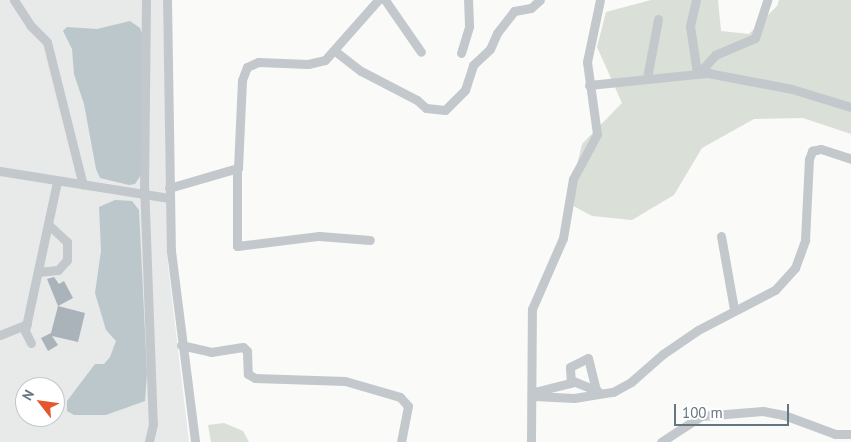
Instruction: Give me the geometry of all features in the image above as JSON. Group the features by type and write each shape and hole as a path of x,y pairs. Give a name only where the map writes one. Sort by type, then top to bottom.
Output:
{"street":[{"path":"14,0 30,25 47,42 83,185"},
{"path":"146,0 144,196 154,424 149,442"},
{"path":"167,0 171,250 181,344 195,442"},
{"path":"384,0 421,52"},
{"path":"461,52 469,26 468,0"},
{"path":"335,51 357,68 417,100 426,108 445,110 465,90 473,65 490,49 497,33 514,11 531,8 540,0"},
{"path":"532,442 534,394 530,330 532,310 563,238 573,179 597,134 589,85 588,54 600,0"},
{"path":"696,0 690,26 698,73"},
{"path":"698,73 715,56 755,38 767,0"},
{"path":"370,240 319,236 237,246 237,169 242,80 247,67 258,62 313,64 335,51 374,2"},
{"path":"647,78 658,19"},
{"path":"589,85 698,73 792,89 851,107"},
{"path":"534,394 599,392 632,382 663,354 734,309 775,290 795,268 803,251 808,226 809,159 812,151 821,149 851,159"},
{"path":"169,188 237,169"},
{"path":"0,171 144,196 170,198"},
{"path":"31,343 25,334 26,324 57,182"},
{"path":"38,272 58,270 67,260 66,242 48,224"},
{"path":"722,236 734,309"},
{"path":"0,335 26,324"},
{"path":"181,344 211,352 243,347 247,351 248,374 254,378 344,381 400,397 408,406 401,442"},
{"path":"573,381 570,367 590,358 599,392"},
{"path":"534,394 573,381 599,392"},
{"path":"661,442 700,416 727,413 772,412 835,434 851,434"}],"shaded area":[{"path":"0,0 163,0 168,265 189,442 0,442"},
{"path":"651,0 718,0 721,31 749,34 777,6 779,0 851,0 851,134 803,118 754,119 702,148 674,195 632,220 592,216 568,203 582,144 622,103 597,47 606,12"},
{"path":"130,21 140,28 142,34 141,175 135,184 129,185 100,178 96,169 84,104 74,74 72,49 63,31 67,27 97,29"},
{"path":"115,200 132,201 139,210 147,373 145,401 106,415 74,415 67,411 67,401 95,364 104,364 110,357 116,341 106,330 95,293 101,251 99,207"},
{"path":"224,423 243,431 249,442 211,442 208,425"}],"building":[{"path":"54,277 59,284 64,281 73,298 58,306 47,279"},
{"path":"58,306 85,313 78,342 52,336 58,345 48,351 41,338 51,333"}]}
